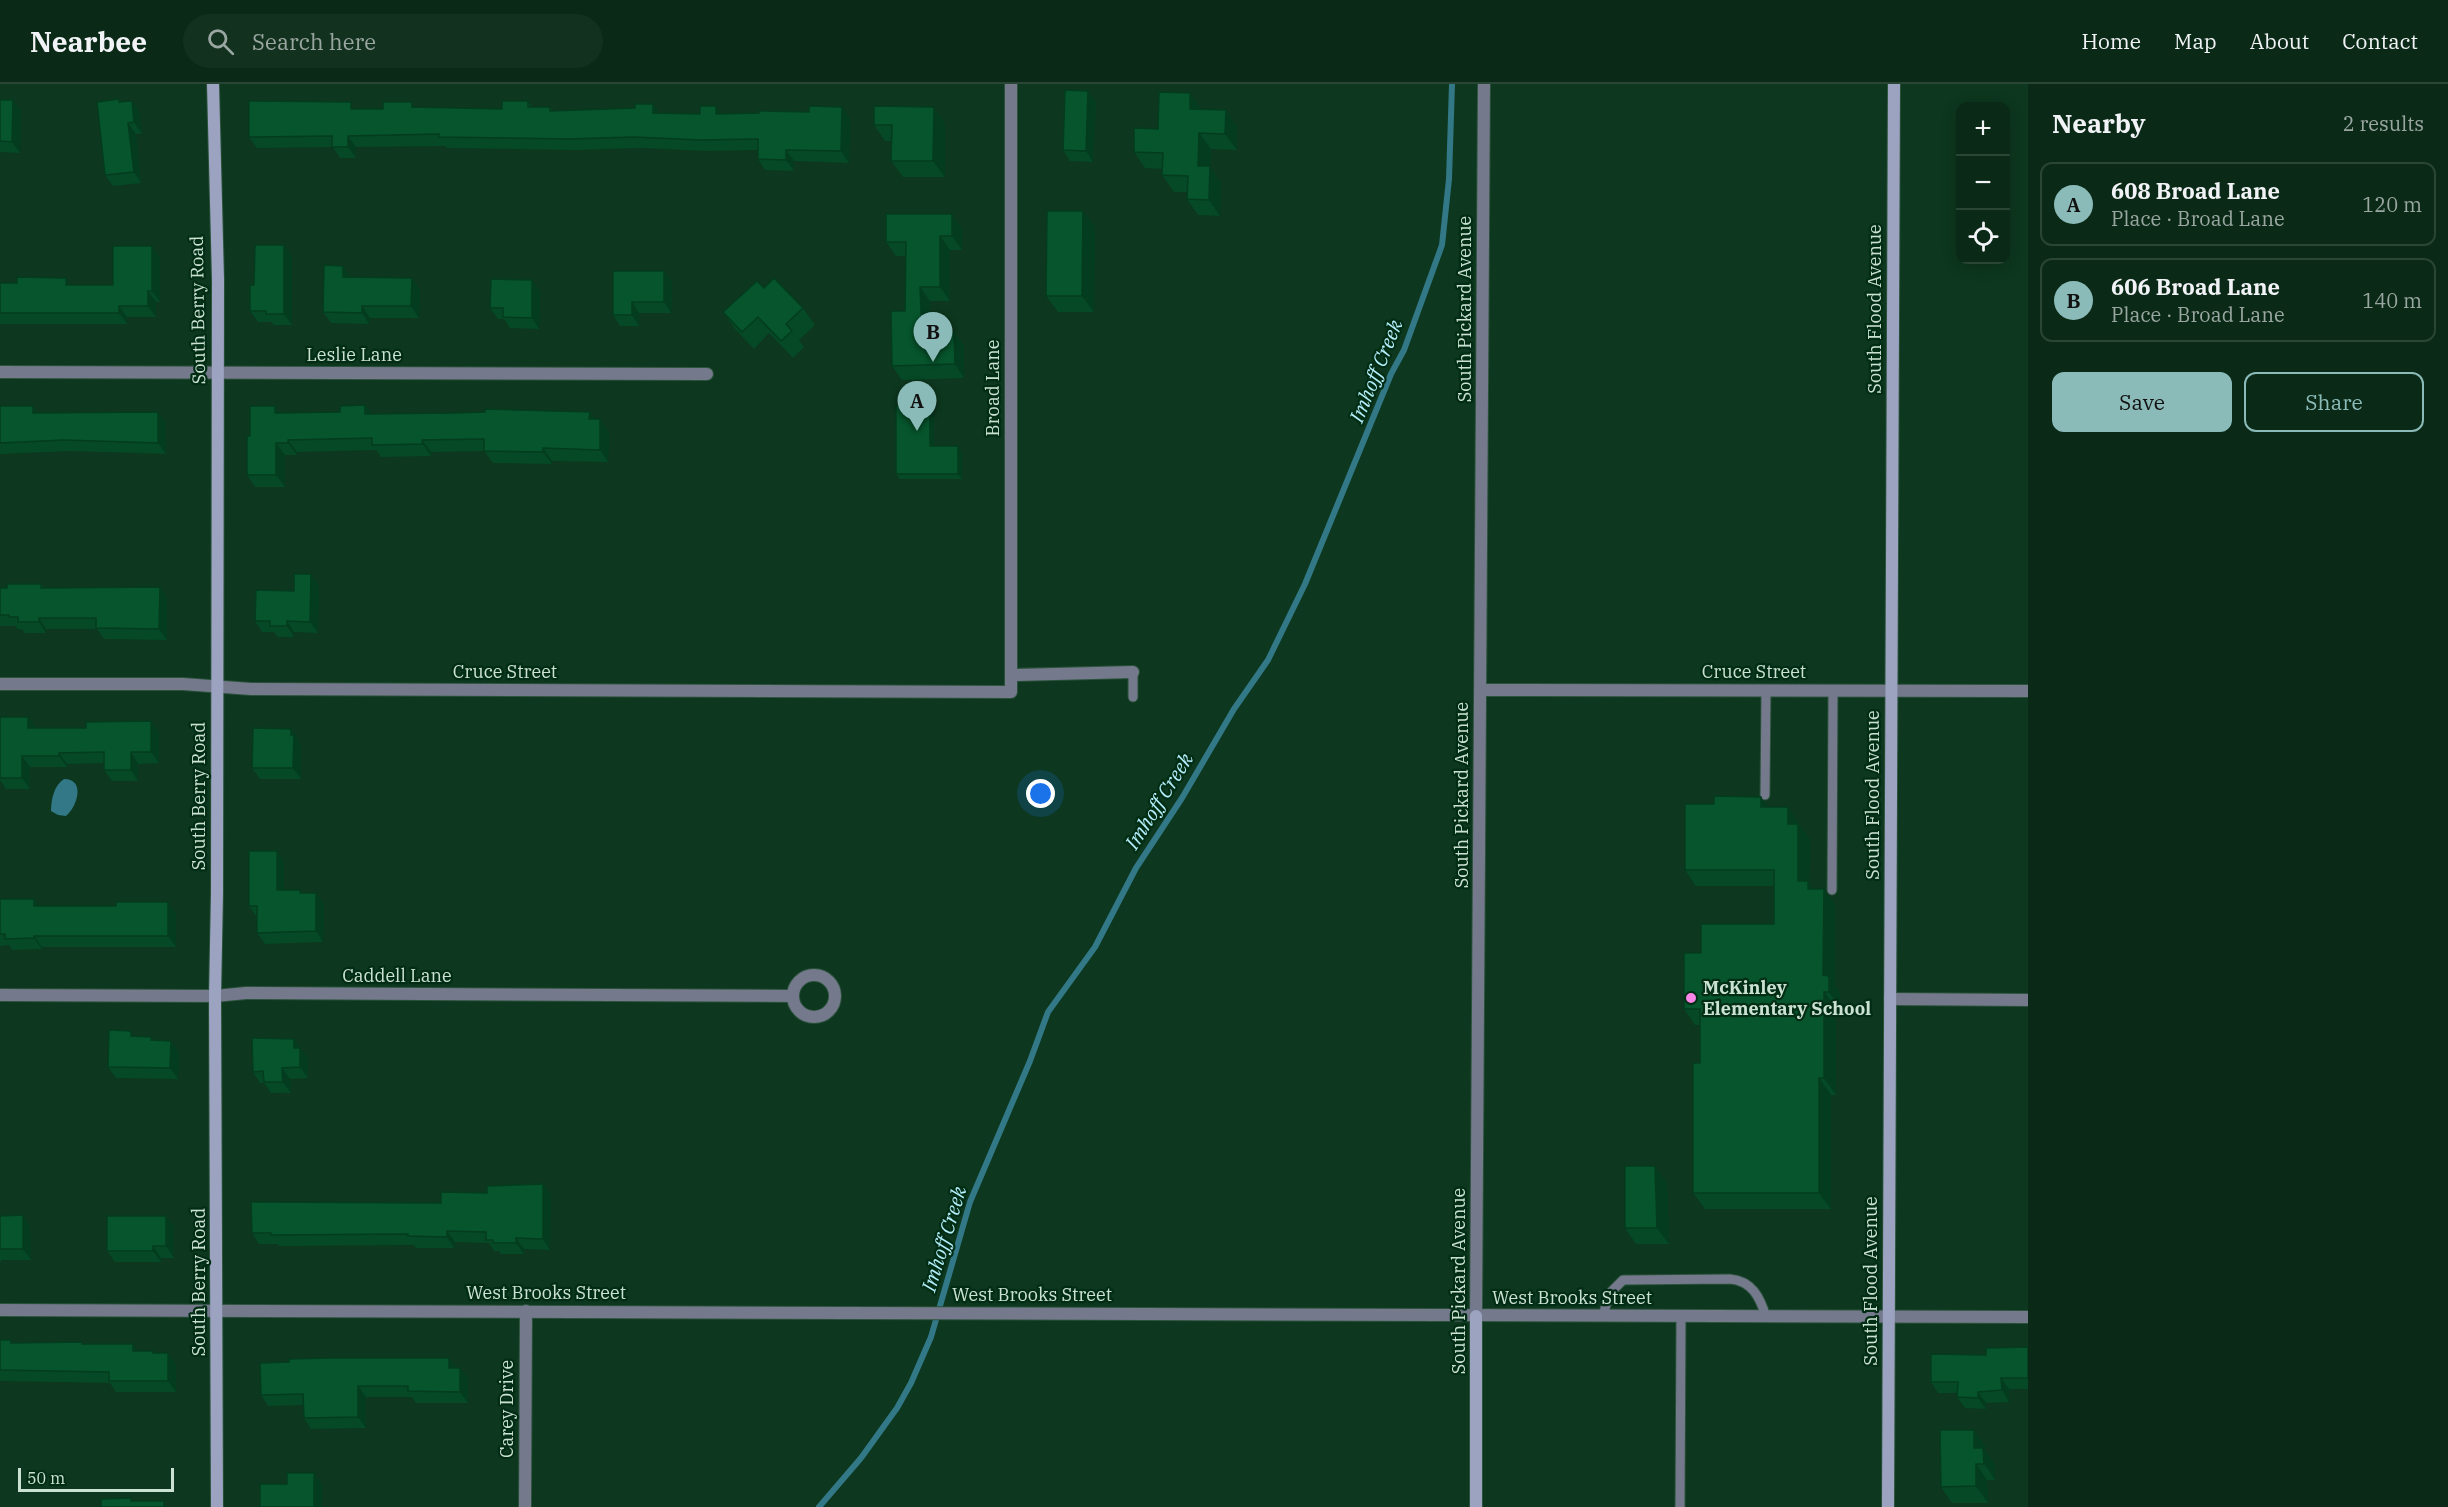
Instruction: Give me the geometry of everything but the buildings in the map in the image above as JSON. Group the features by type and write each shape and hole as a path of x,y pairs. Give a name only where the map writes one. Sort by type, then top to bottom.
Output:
{"street":[{"name":"South Berry Road","path":"213,84 218,280 216,687 218,893 215,996 217,1507"},
{"name":"Broad Lane","path":"1011,84 1011,692"},
{"name":"South Pickard Avenue","path":"1476,1507 1484,84"},
{"name":"South Flood Avenue","path":"1887,1507 1894,84"},
{"name":"Leslie Lane","path":"0,372 707,374"},
{"path":"1011,675 1133,672"},
{"name":"Cruce Street","path":"0,684 183,684 251,689 1011,692"},
{"name":"Cruce Street","path":"1481,690 2028,691"},
{"name":"Caddell Lane","path":"0,995 215,996 246,993 793,996"},
{"path":"1890,999 2028,1000"},
{"name":"West Brooks Street","path":"0,1310 2028,1317"},
{"name":"Carey Drive","path":"525,1507 526,1311"}],"lane":[{"path":"1133,672 1133,697"},
{"path":"1765,795 1766,690"},
{"path":"1832,890 1833,691"},
{"path":"1603,1316 1609,1294 1623,1280 1730,1279 1742,1280 1753,1288 1762,1302 1766,1317"},
{"path":"1680,1507 1681,1316"}],"water":[{"path":"64,779 71,780 77,788 76,800 66,816 51,811 54,793"}],"waterway":[{"name":"Imhoff Creek","path":"819,1507 861,1458 897,1408 911,1383 931,1337 970,1202 1030,1061 1048,1012 1095,947 1136,868 1182,798 1234,709 1268,660 1305,584 1391,374 1404,350 1442,245 1449,179 1452,84"}],"place":[{"name":"606 Broad Lane","path":"933,362"},
{"name":"608 Broad Lane","path":"917,431"},
{"name":"McKinley Elementary School","path":"1691,998"}]}
